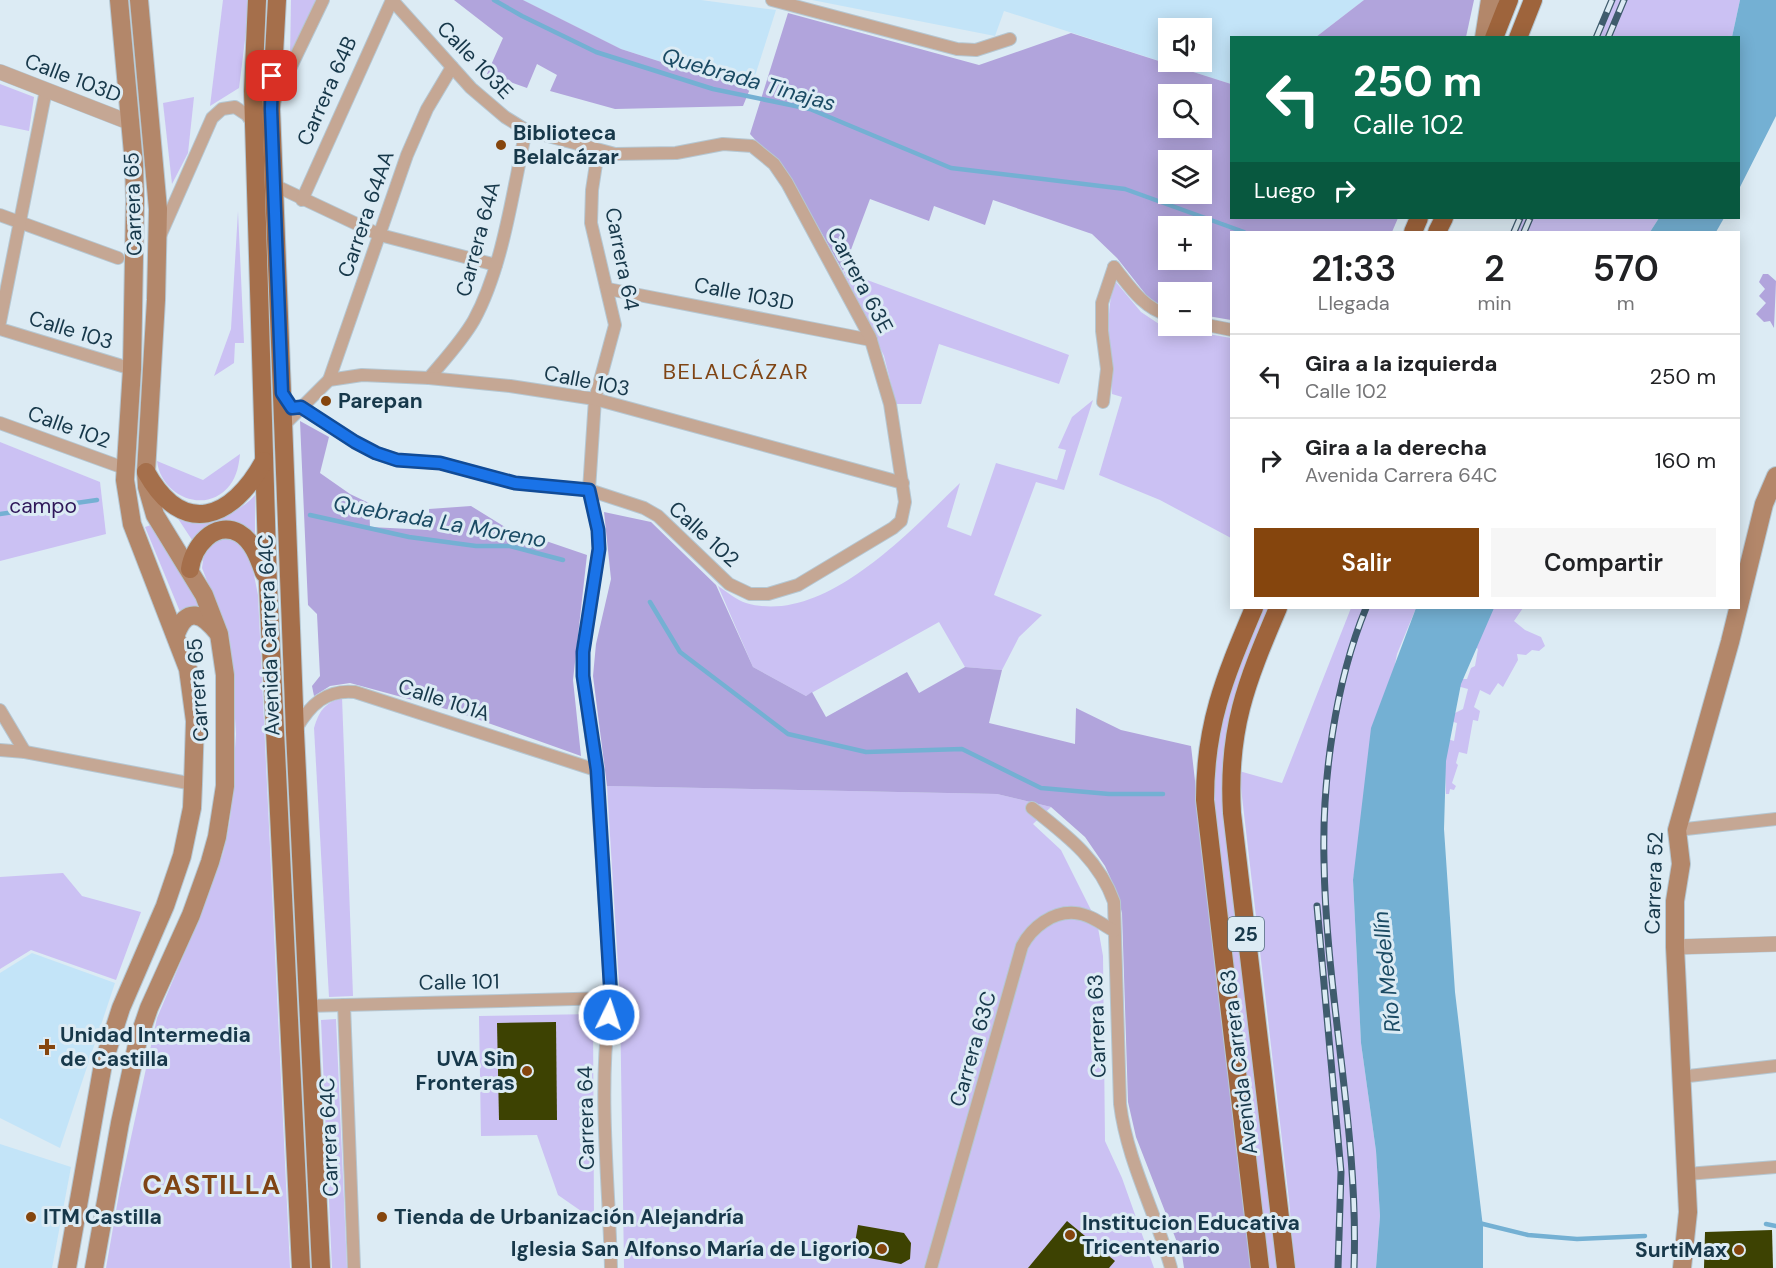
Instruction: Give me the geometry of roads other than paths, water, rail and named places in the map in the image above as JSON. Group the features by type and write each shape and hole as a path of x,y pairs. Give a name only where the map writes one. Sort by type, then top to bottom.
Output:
{"highway":[{"path":"1495,36 1509,0"},
{"path":"1519,36 1533,0"},
{"name":"Avenida Carrera 63","path":"1254,609 1220,692 1212,721 1206,760 1205,789 1260,1268"},
{"name":"Avenida Carrera 63","path":"1278,609 1244,692 1235,733 1230,780 1286,1268"}],"main road":[{"name":"Carrera 65","path":"67,1268 103,1064 121,1008 165,906 182,856 192,808 193,784 194,707 188,669 132,524 124,468 132,369 135,200 131,123 119,0"},
{"name":"Carrera 65","path":"94,1268 120,1123 138,1040 149,1008 191,915 217,837 225,786 225,675 219,634 204,595 190,569 170,542 155,516 146,472 158,243 154,153 140,0"},
{"name":"Avenida Carrera 64C","path":"257,0 253,64 254,125 268,586 301,1268"},
{"name":"Avenida Carrera 64C","path":"277,0 271,109 295,732 321,1268"},
{"path":"1484,36 1490,0"},
{"path":"146,472 162,497 170,504 187,512 214,512 232,503 248,488 264,460"},
{"name":"Carrera 52","path":"1740,601 1764,504 1776,476"},
{"path":"190,569 191,558 200,543 216,532 232,531 246,538 252,546 268,586"},
{"name":"Carrera 52","path":"1682,1268 1688,1223 1675,947 1675,901 1681,864 1677,830 1738,609"},
{"path":"176,634 182,621 188,616 197,615 205,618 219,634"}],"street":[{"path":"271,109 323,0"},
{"name":"Calle 103E","path":"392,0 488,104 526,130 598,151 645,155 676,153 723,144 752,146"},
{"name":"Carrera 64B","path":"302,200 392,0"},
{"path":"772,0 957,49 976,50 1010,39"},
{"name":"Carrera 64AA","path":"329,380 407,155 426,109 452,67"},
{"name":"Calle 103D","path":"0,72 131,123"},
{"path":"0,322 46,90"},
{"path":"158,243 212,118 222,109 235,107 247,115 254,125"},
{"name":"Carrera 64A","path":"429,378 464,336 481,306 496,265 526,130"},
{"name":"Carrera 63E","path":"752,146 774,164 787,183 871,340 890,404 905,502 901,521"},
{"name":"Carrera 64","path":"598,151 592,190 591,223 615,325 595,399 589,490 598,530 599,549 583,652 583,676 597,770 611,998 604,1069 605,1173 609,1194 611,1268"},
{"path":"274,185 380,235 496,265"},
{"path":"0,215 118,258"},
{"path":"1103,402 1107,369 1102,332 1102,303 1114,267 1139,299 1158,311"},
{"name":"Calle 103D","path":"608,289 871,340"},
{"path":"1212,326 1230,330"},
{"name":"Calle 103","path":"0,329 132,369"},
{"name":"Calle 103","path":"329,380 362,375 429,378 510,386 595,399 903,483"},
{"path":"283,426 329,380"},
{"path":"282,393 292,408 301,407"},
{"name":"Calle 102","path":"301,407 355,442 376,453 397,460 440,463 515,483 589,490 630,502 658,516 729,584 750,594 768,594 798,585 885,534 901,521"},
{"name":"Calle 102","path":"0,423 124,468"},
{"name":"Calle 101A","path":"295,732 306,711 314,703 335,693 355,692 597,770"},
{"path":"0,710 25,752"},
{"path":"0,750 25,752 193,784"},
{"name":"Carrera 63","path":"1032,808 1078,844 1110,890 1114,902 1122,1128 1163,1239 1171,1268"},
{"path":"1677,830 1776,819"},
{"name":"Carrera 63C","path":"931,1268 1022,946 1030,932 1058,915 1075,913 1091,918 1114,931"},
{"path":"1675,947 1776,944"},
{"name":"Calle 101","path":"307,1006 611,998"},
{"name":"Carrera 64C","path":"344,1005 354,1268"},
{"path":"1680,1077 1776,1066"},
{"path":"1687,1174 1776,1167"}],"water":[{"path":"1740,0 1776,0 1776,116 1740,187 1740,36 1732,36"},
{"path":"1658,219 1723,219 1717,231 1651,231"},
{"name":"Río Medellín","path":"1416,609 1494,609 1461,684 1446,761 1444,829 1455,992 1483,1227 1483,1268 1376,1268 1380,1216 1376,1151 1361,1043 1353,880 1371,728"}],"waterway":[{"name":"Quebrada Tinajas","path":"494,0 596,52 713,89 810,109 951,168 1125,189 1241,231"},
{"name":"Quebrada La Moreno","path":"0,514 97,500"},
{"name":"Quebrada La Moreno","path":"310,515 409,537 476,546 510,546 563,560"},
{"name":"Quebrada La Moreno","path":"650,602 680,652 788,734 866,752 962,749 1041,788 1109,794 1163,794"},
{"path":"1479,1223 1528,1235 1577,1239 1645,1236"},
{"path":"1766,1224 1776,1226"}],"railway":[{"path":"1597,36 1612,0"},
{"path":"1609,36 1624,0"},
{"path":"1514,231 1520,219"},
{"path":"1524,231 1530,219"},
{"path":"1354,1268 1352,1166 1330,963 1324,830 1328,765 1339,700 1355,637 1366,609"},
{"path":"1317,906 1341,1172 1338,1268"}],"place":[{"name":"Biblioteca Belalcázar","path":"501,145"},
{"name":"Parepan","path":"326,401"},
{"name":"Unidad Intermedia de Castilla","path":"47,1047"},
{"name":"UVA Sin Fronteras","path":"527,1071"},
{"name":"ITM Castilla","path":"31,1217"},
{"name":"Tienda de Urbanización Alejandría","path":"382,1217"},
{"name":"Institucion Educativa Tricentenario","path":"1070,1235"},
{"name":"Iglesia San Alfonso María de Ligorio","path":"882,1249"},
{"name":"SurtiMax","path":"1739,1250"}],"district":[{"name":"BELALCÁZAR","path":"736,371"},
{"name":"CASTILLA","path":"212,1185"}],"park label":[{"name":"campo","path":"43,506"}]}
